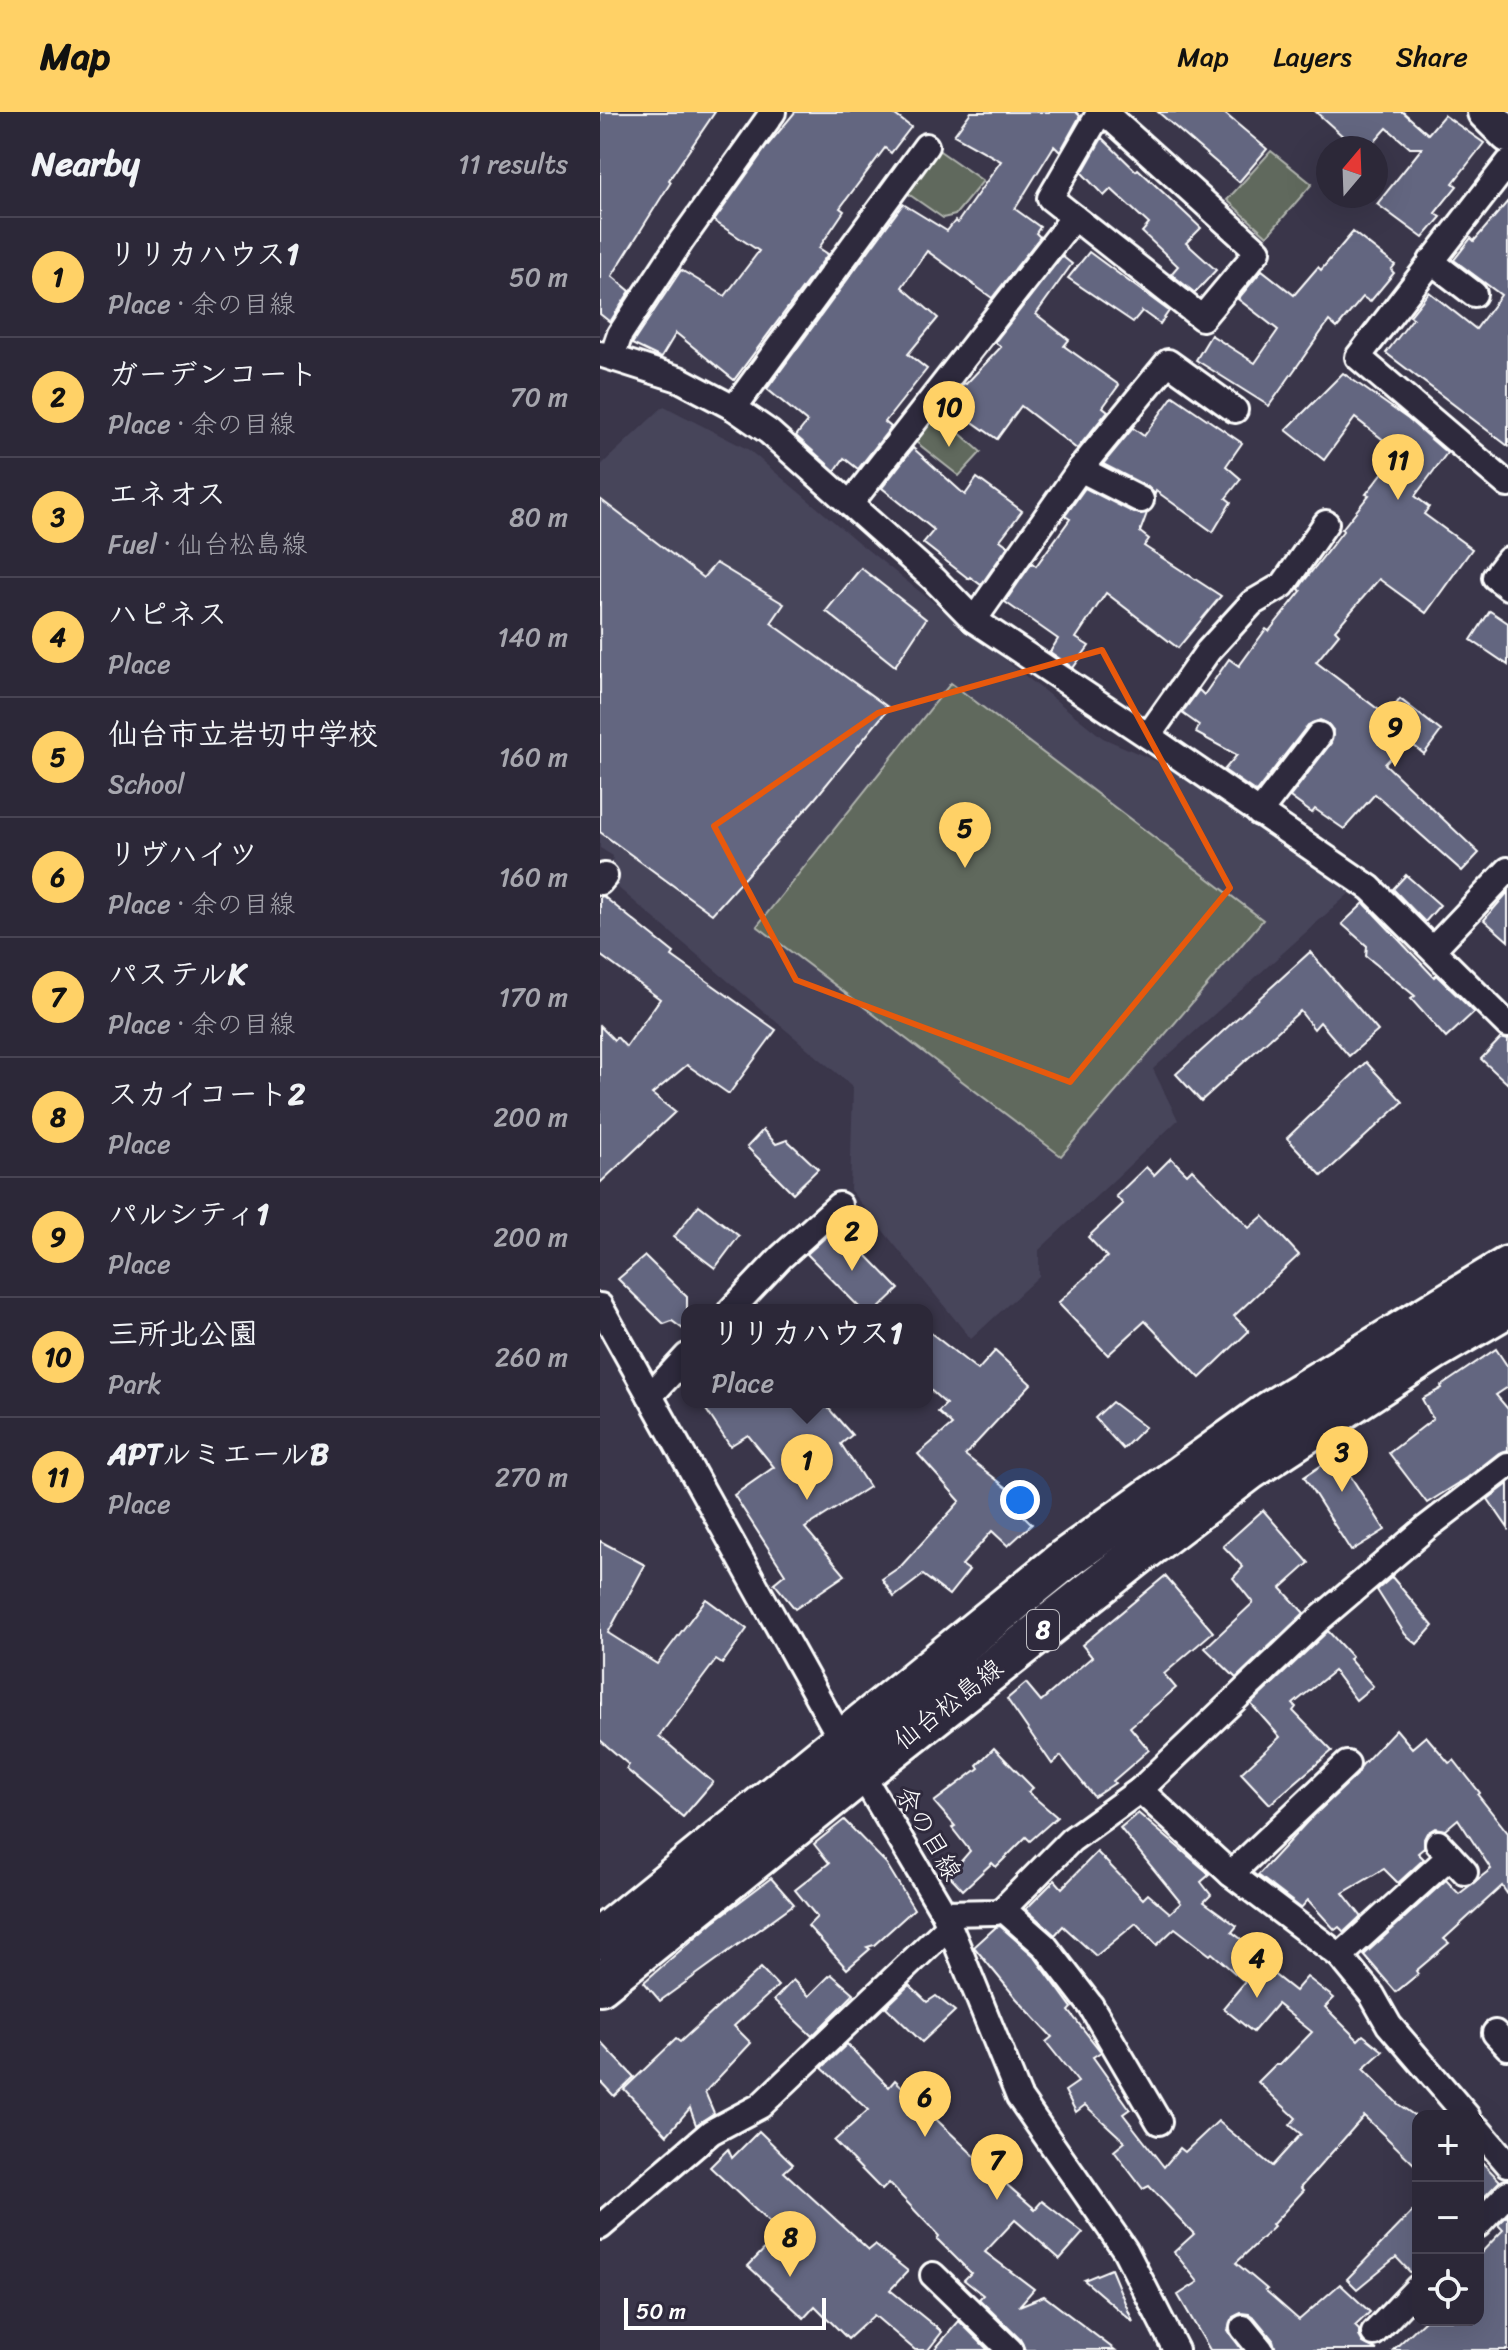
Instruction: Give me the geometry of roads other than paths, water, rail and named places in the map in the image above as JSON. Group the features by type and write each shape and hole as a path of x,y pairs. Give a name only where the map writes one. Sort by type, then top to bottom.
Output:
{"main road":[{"path":"1485,112 1508,135"},
{"name":"仙台松島線","path":"600,1984 852,1757 1064,1560 1271,1411 1508,1267"},
{"name":"仙台松島線","path":"600,1938 1140,1553 1249,1470 1433,1350 1508,1306"}],"street":[{"path":"773,112 672,255 606,356 679,379 734,408 769,432 934,579 974,620 1370,888 1508,1025"},
{"path":"1102,112 1258,251 1202,318 1050,198 1102,112"},
{"path":"734,408 926,146"},
{"path":"1508,163 1358,357 1508,485"},
{"path":"850,504 1074,217"},
{"path":"1431,261 1474,294"},
{"path":"974,620 1080,469 1168,362 1235,410"},
{"path":"1080,469 1141,500"},
{"path":"1148,736 1208,651 1252,603 1283,585 1326,523"},
{"path":"1508,560 1495,577 1508,587"},
{"path":"1259,813 1319,735"},
{"path":"1433,949 1508,870"},
{"path":"737,1304 781,1257 839,1205"},
{"name":"余の目線","path":"600,1306 946,1920 1019,2097 1125,2250 1176,2350"},
{"path":"650,1396 681,1362"},
{"path":"600,2227 711,2132 760,2106 946,1920 1003,1909 1071,1840 1140,1790 1317,1621 1426,1528 1508,1465"},
{"path":"1231,1874 1347,1764"},
{"path":"1140,1790 1231,1874 1340,1956 1372,1995 1389,2025 1462,2110"},
{"path":"1340,1956 1451,1857"},
{"path":"1003,1909 1045,1946 1091,2006 1159,2122"},
{"path":"1484,2136 1508,2164"},
{"path":"1484,2219 1508,2193"},
{"path":"933,2275 1010,2350"},
{"path":"1374,2333 1412,2293"},
{"path":"1243,2328 1261,2350"}],"place":[{"name":"三所北公園","path":"949,447"},
{"name":"APTルミエールB","path":"1398,500"},
{"name":"パルシティ1","path":"1395,767"},
{"name":"仙台市立岩切中学校","path":"965,868"},
{"name":"ガーデンコート","path":"852,1271"},
{"name":"エネオス","path":"1342,1492"},
{"name":"リリカハウス1","path":"807,1500"},
{"name":"ハピネス","path":"1257,1998"},
{"name":"リヴハイツ","path":"925,2137"},
{"name":"パステルK","path":"997,2200"},
{"name":"スカイコート2","path":"790,2277"}]}
